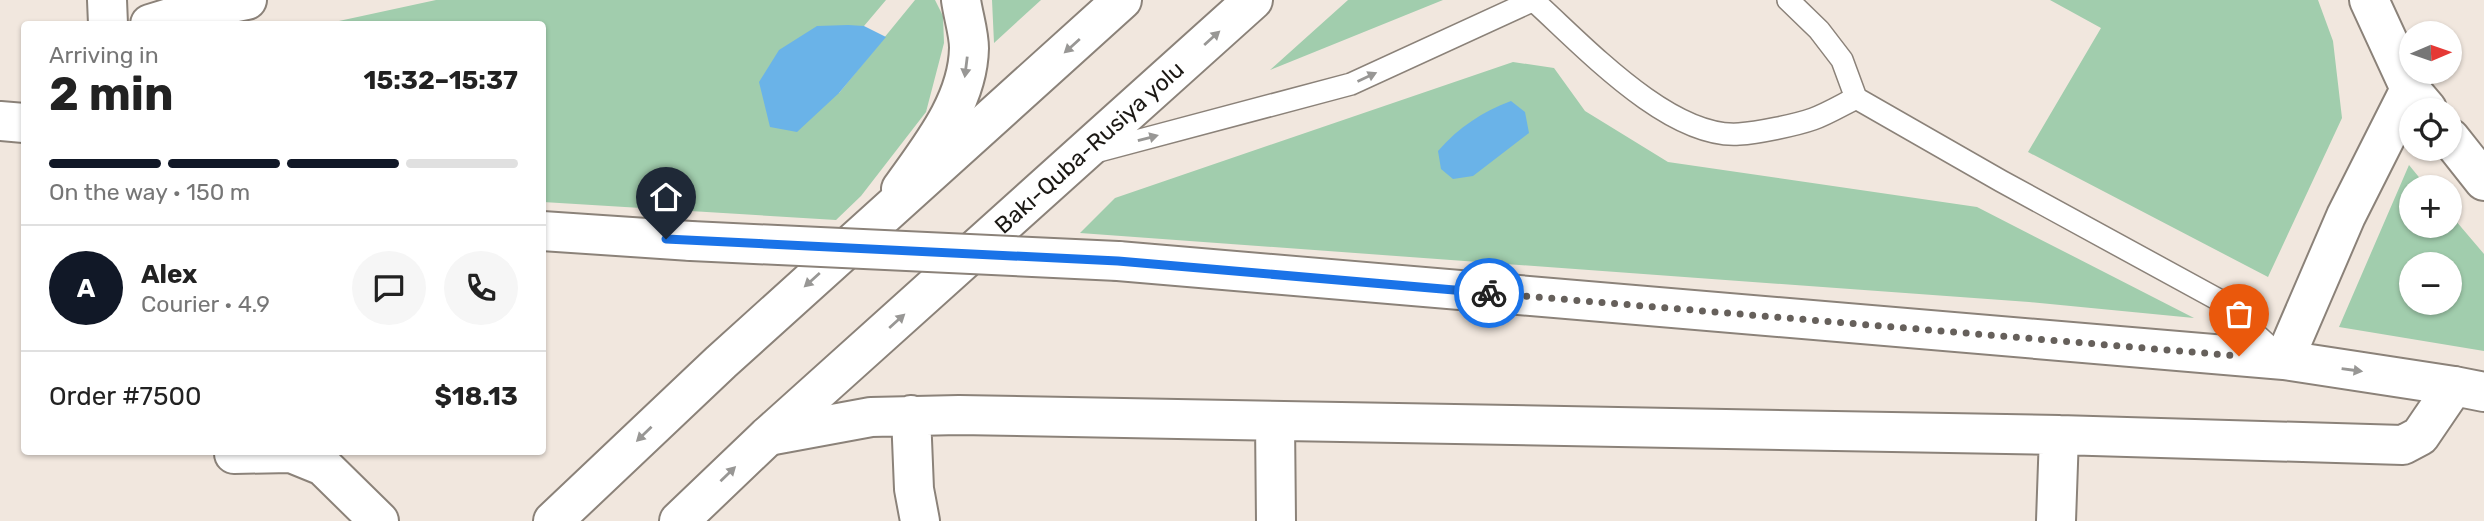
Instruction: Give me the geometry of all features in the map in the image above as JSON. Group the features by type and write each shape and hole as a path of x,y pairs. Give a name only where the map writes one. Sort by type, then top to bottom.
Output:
{"main road":[{"path":"107,0 108,21"},
{"path":"160,21 247,0"},
{"path":"877,222 939,135 964,82 969,47 961,0"},
{"path":"553,521 721,362 1122,0"},
{"name":"Bakı-Quba-Rusiya yolu","path":"679,521 768,436 1253,0"},
{"path":"2369,0 2418,98"},
{"path":"0,121 21,123"},
{"path":"2284,360 2346,216 2399,131"},
{"path":"2462,153 2484,181"},
{"path":"546,231 691,241 1118,261 2284,360 2469,389"},
{"path":"768,436 872,417 911,415 2059,435 2403,445 2420,436 2469,389"},
{"path":"911,415 914,489 920,521"},
{"path":"1275,422 1276,521"},
{"path":"2056,521 2059,435"},
{"path":"296,455 323,466 379,521"}],"lane":[{"path":"1082,155 1351,84 1534,0 1628,86 1677,120 1702,128 1738,134 1812,120 1856,97"},
{"path":"1788,0 1819,30 1842,60 1856,97 2001,181 2217,299 2284,360"}],"green space":[{"path":"436,0 886,0 864,26 817,26 839,93 915,0 935,0 943,16 944,43 926,112 861,196 836,220 546,202 546,21 339,21"},
{"path":"992,0 1041,0 994,43"},
{"path":"1348,0 1443,0 1270,70"},
{"path":"2050,0 2318,0 2333,41 2342,118 2268,277 2028,152 2101,28"},
{"path":"1513,62 1554,68 1585,111 1668,162 1977,207 2194,318 2029,302 1080,233 1115,198"},
{"path":"2409,165 2417,175 2405,175"},
{"path":"2399,188 2399,238 2462,238 2462,228 2484,254 2484,351 2339,327"}],"water":[{"path":"817,26 864,26 886,37 839,93 797,132 770,127 759,82 779,50"},
{"path":"1511,101 1525,112 1529,133 1473,176 1453,179 1441,169 1438,151 1446,142 1471,121"}],"way so far":[{"path":"1489,293 2239,356"}],"route":[{"path":"666,239 1118,261 1489,293"}]}
